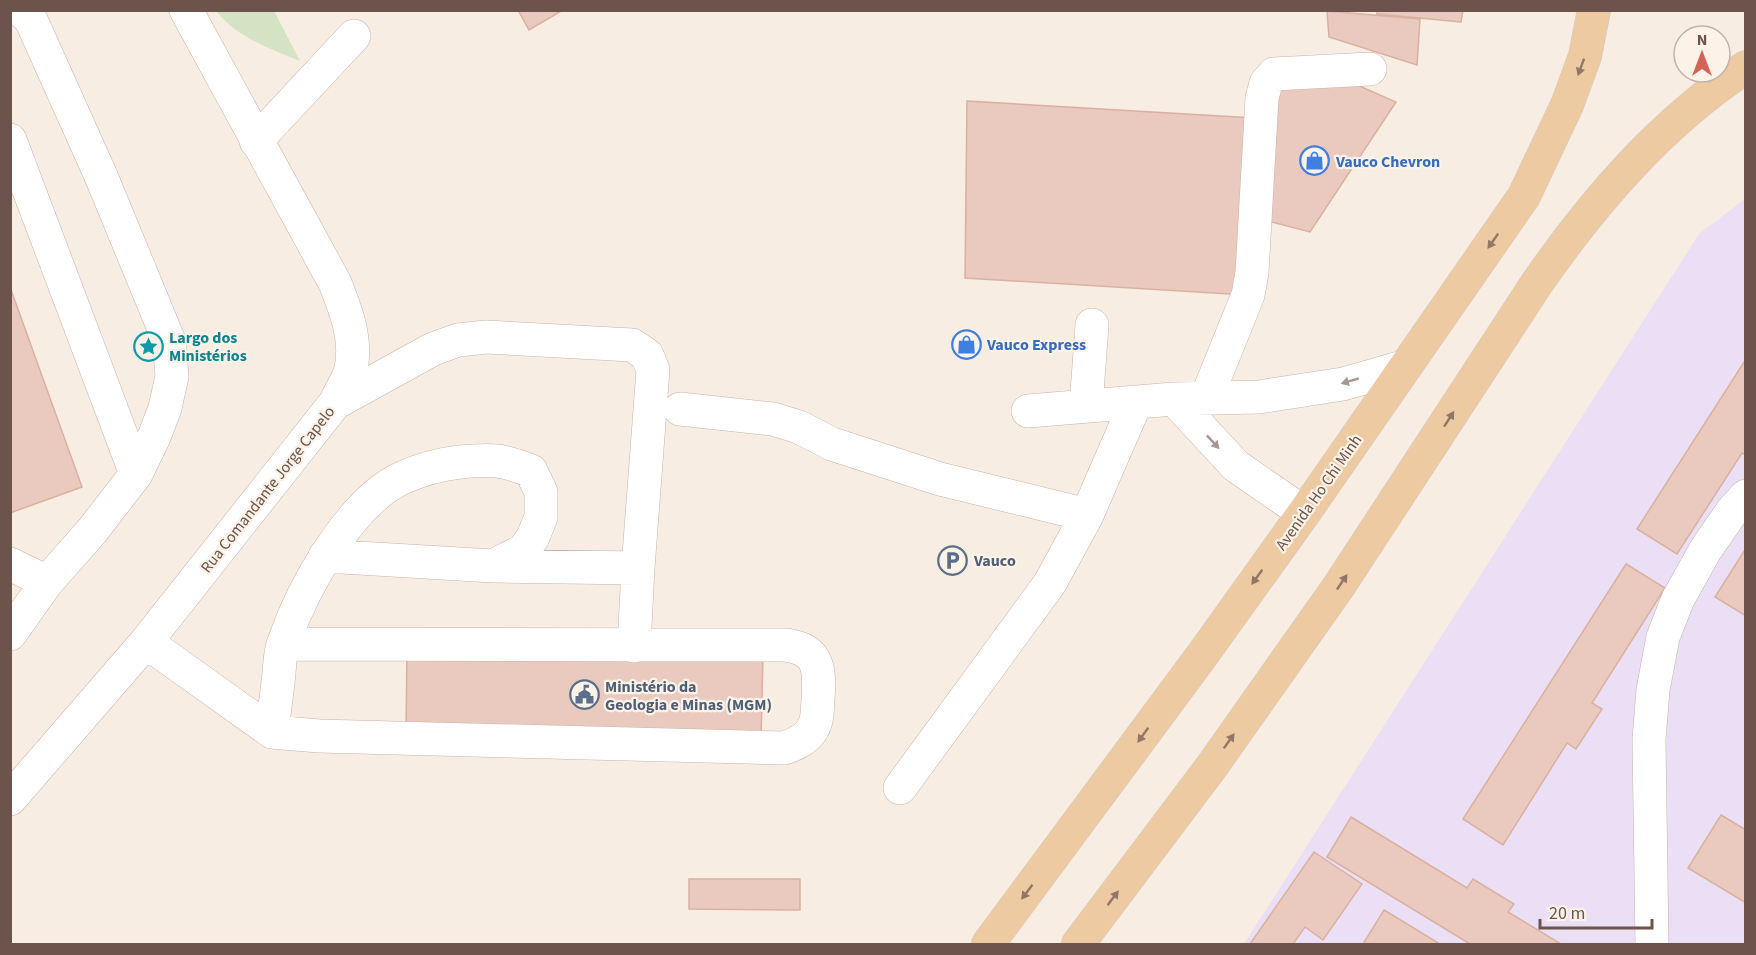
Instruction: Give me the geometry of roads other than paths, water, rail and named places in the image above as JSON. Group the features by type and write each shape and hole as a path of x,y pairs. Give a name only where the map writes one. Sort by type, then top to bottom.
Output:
{"main road":[{"name":"Avenida Ho Chi Minh","path":"988,945 1304,513 1524,196 1567,105 1585,56 1594,10"},
{"path":"1078,945 1212,766 1340,586 1570,236 1670,125 1722,82 1746,67"}],"street":[{"path":"10,634 47,582 92,531 136,474 165,408 172,376 169,341 96,166 31,20 21,10"},
{"name":"Rua Comandante Jorge Capelo","path":"10,799 146,642 335,403 351,370 353,339 347,313 335,283 186,10"},
{"path":"256,141 354,36"},
{"path":"1206,399 1245,303 1252,273 1262,98 1266,83 1274,74 1370,69"},
{"path":"10,140 136,474"},
{"path":"1086,406 1092,325"},
{"path":"335,403 433,349 458,340 486,337 632,345 647,355 653,370 634,646"},
{"path":"1028,411 1174,399 1259,397 1343,384 1406,366"},
{"path":"1174,399 1236,466 1304,513"},
{"path":"900,788 1037,603 1087,515 1136,402"},
{"path":"680,409 773,419 799,427 832,444 930,476 1087,515"},
{"path":"272,732 283,644 301,599 325,556 351,522 376,496 401,478 444,464 484,460 508,462 531,471 541,492 541,516 533,537 524,550 493,566"},
{"path":"1652,945 1648,739 1653,690 1663,637 1678,599 1707,549 1733,510 1746,496"},
{"path":"325,556 493,566 638,568"},
{"path":"10,564 47,582"},
{"path":"146,642 272,732 319,736 784,748 798,743 809,734 817,721 819,672 812,656 799,647 785,645 283,644"}],"place":[{"name":"Vauco Chevron","path":"1315,161"},
{"name":"Vauco Express","path":"966,344"},
{"name":"Largo dos Ministérios","path":"148,346"},
{"name":"Vauco","path":"953,560"},
{"name":"Ministério da Geologia e Minas (MGM)","path":"584,695"}]}
